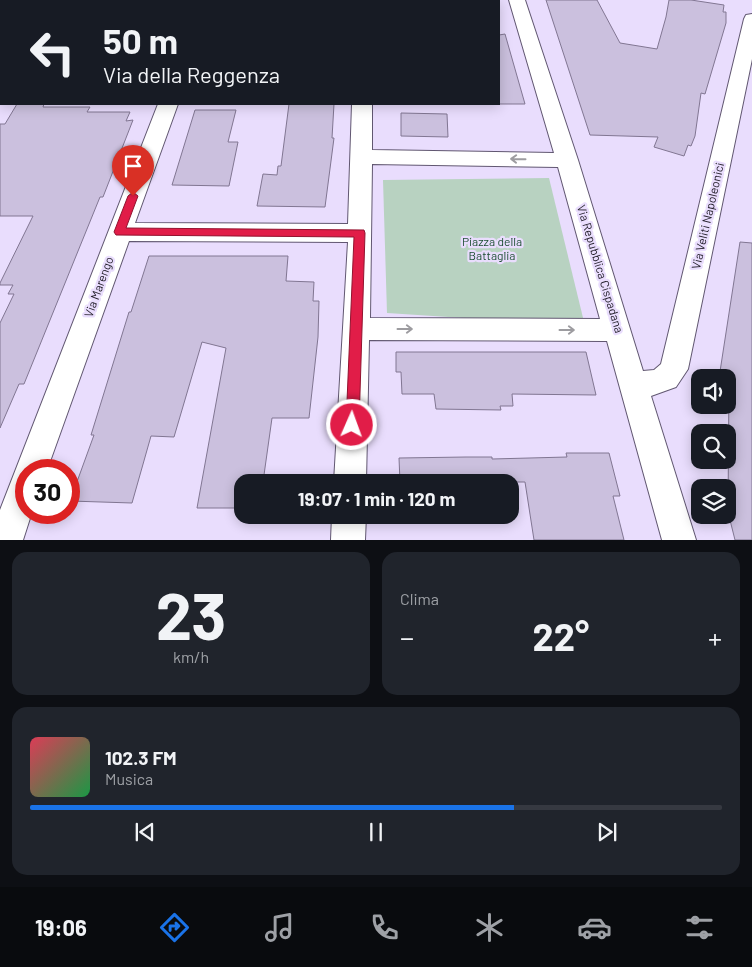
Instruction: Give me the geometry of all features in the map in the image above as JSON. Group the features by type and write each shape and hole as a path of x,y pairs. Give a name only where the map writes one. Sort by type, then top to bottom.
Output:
{"street":[{"name":"Via Repubblica Cispadana","path":"517,0 567,160 679,540"},
{"name":"Via Veliti Napoleonici","path":"634,384 660,383 668,378 674,368 752,19"},
{"name":"Via Marengo","path":"35,459 168,105"},
{"path":"350,474 360,233 362,105"},
{"path":"360,157 567,160"},
{"path":"120,232 360,233"},
{"path":"356,329 618,330"},
{"path":"6,540 15,515"},
{"path":"348,540 349,524"}],"green space":[{"name":"Piazza della Battaglia","path":"549,178 585,326 387,313 383,180"}],"building":[{"path":"546,0 597,0 620,43 657,49 669,0 691,0 724,5 723,12 726,12 726,23 705,94 701,93 695,136 691,146 688,145 684,156 654,147 658,137 590,135"},
{"path":"505,34 525,104 500,104 500,35"},
{"path":"16,105 90,107 87,112 130,112 126,121 133,120 103,197 100,197 24,384 19,384 0,428 0,323 14,294 8,294 13,285 0,285 0,283 33,216 0,216 0,124 5,124"},
{"path":"289,105 334,105 332,138 334,138 325,207 257,206 263,174 277,175 278,166 281,166"},
{"path":"195,110 236,110 228,142 238,142 229,186 172,185"},
{"path":"401,113 447,114 448,137 401,136"},
{"path":"740,242 752,243 752,540 735,540 731,524 736,524 736,479 728,479 728,469 736,469 736,424 729,424 729,414 736,414 736,369 720,369"},
{"path":"149,256 288,256 286,281 314,282 313,301 319,301 318,337 309,418 272,418 264,474 234,474 234,508 197,508 226,348 202,342 174,437 151,436 132,503 80,501 80,474 94,435 91,435 129,312 131,312"},
{"path":"396,352 586,352 596,395 512,394 513,406 500,406 501,410 436,409 434,394 402,394 401,372 396,372"},
{"path":"566,453 609,453 620,496 613,496 624,540 534,540 525,482 519,482 519,474 400,474 399,458 492,457 492,459 567,457"}],"route":[{"path":"133,196 120,232 360,233 352,425"}]}
